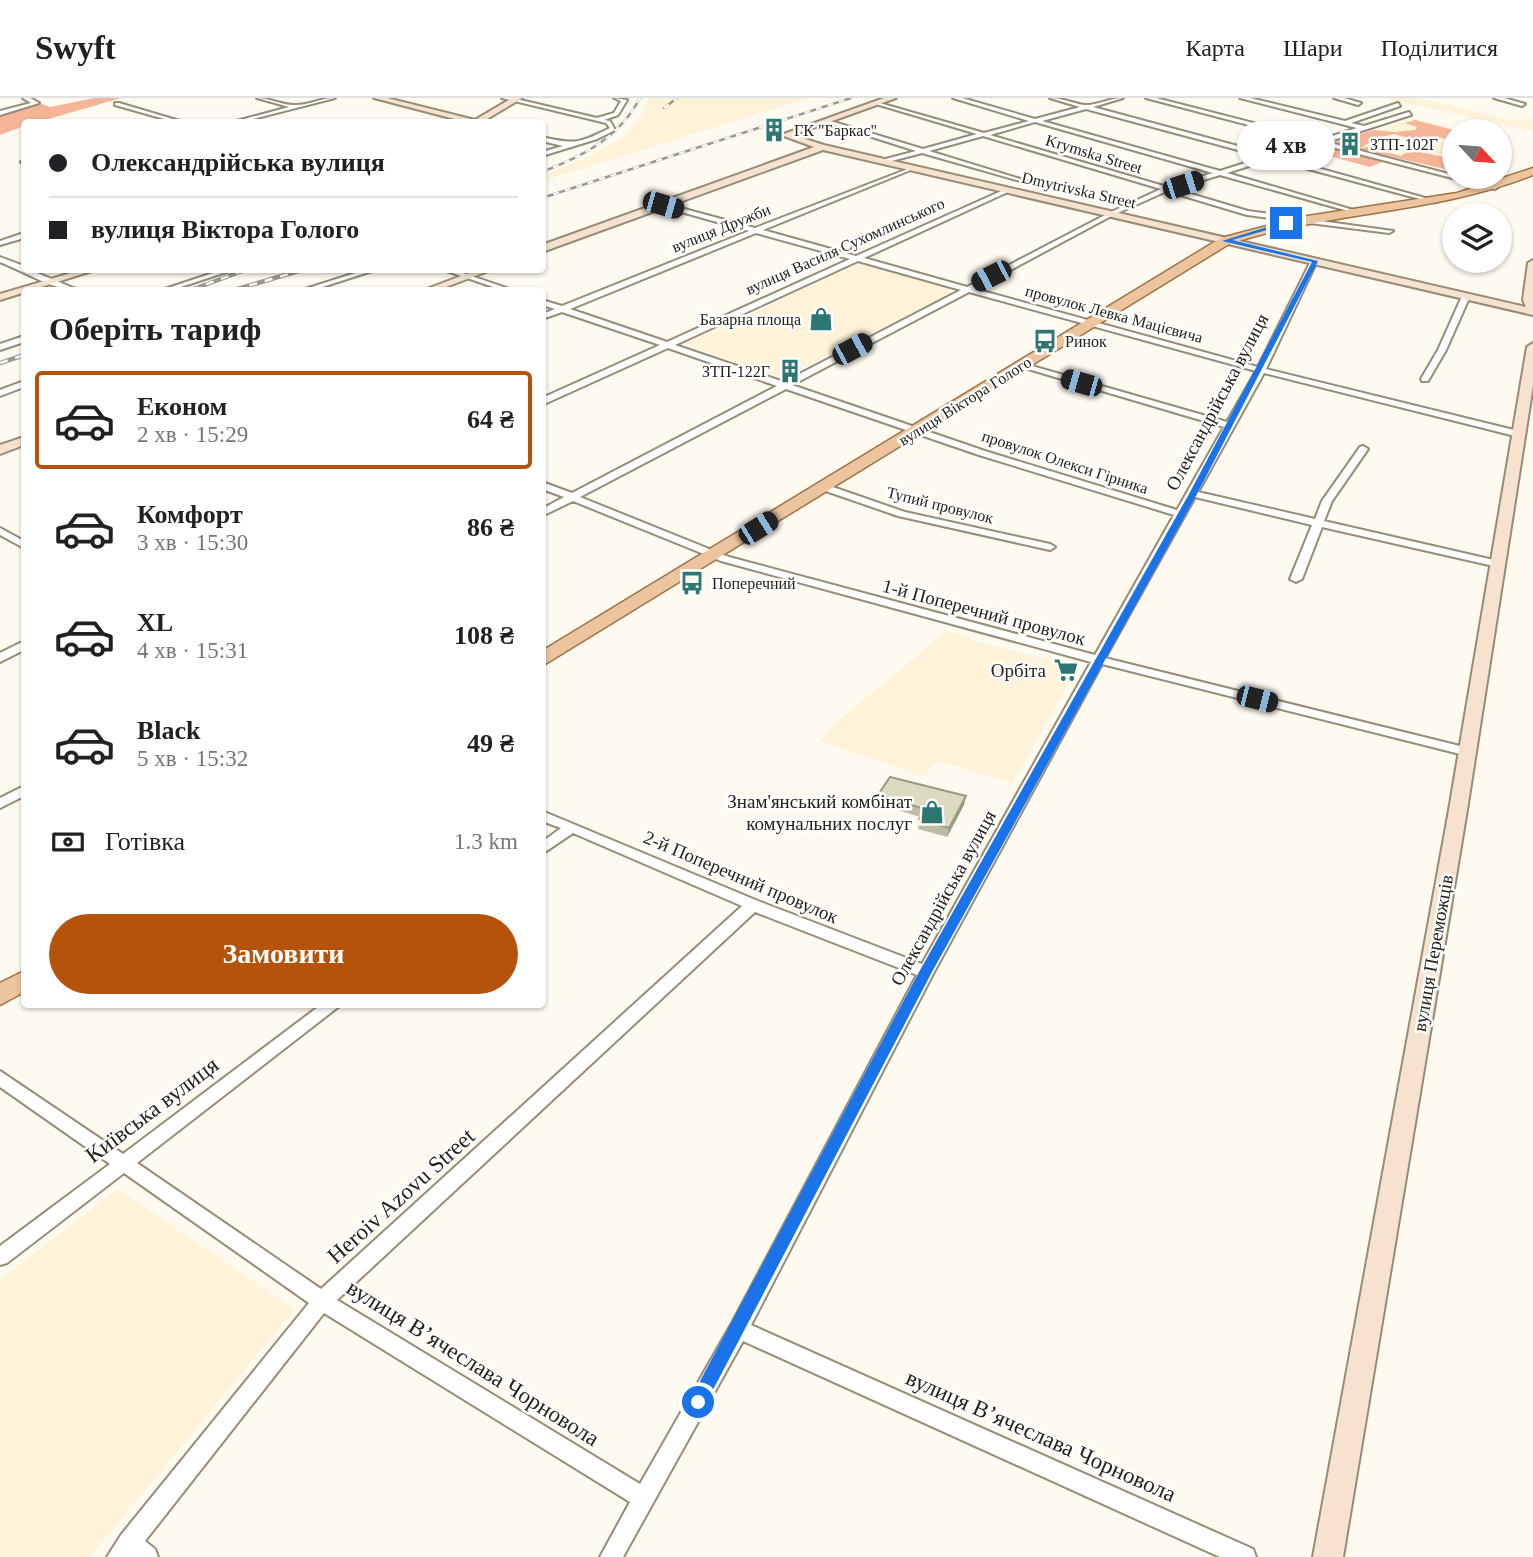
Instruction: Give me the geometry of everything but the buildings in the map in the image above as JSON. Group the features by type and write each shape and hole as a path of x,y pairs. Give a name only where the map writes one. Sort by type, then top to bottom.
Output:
{"main road":[{"name":"вулиця Віктора Голого","path":"1512,180 1532,172"},
{"name":"вулиця Віктора Голого","path":"546,658 1225,241 1299,220 1433,201 1485,189"},
{"path":"0,995 21,982"}],"street":[{"path":"0,113 36,103 26,98"},
{"path":"260,98 296,107"},
{"path":"248,119 332,98"},
{"path":"378,98 464,119"},
{"path":"825,121 892,98"},
{"path":"956,98 1357,212"},
{"path":"1054,98 1433,201"},
{"path":"884,161 1120,98"},
{"path":"1149,98 1442,174"},
{"path":"1243,98 1365,128"},
{"path":"1337,98 1357,103"},
{"path":"1497,98 1524,101 1520,112"},
{"path":"481,119 513,99 608,122 613,129 595,138 546,153"},
{"path":"597,120 616,114 621,99"},
{"name":"Krymska Street","path":"878,103 1247,213 1389,230"},
{"path":"117,104 169,119"},
{"path":"1345,123 1398,105"},
{"path":"546,511 1111,214 1164,190 1409,114"},
{"path":"825,121 1025,182"},
{"name":"Dmytrivska Street","path":"825,121 785,135 822,147 911,168 1533,311"},
{"path":"546,140 568,146"},
{"path":"546,248 822,147"},
{"name":"вулиця Дружби","path":"546,315 911,168"},
{"name":"вулиця Василя Сухомлинського","path":"546,400 1008,190"},
{"name":"провулок Левка Мацієвича","path":"663,205 1261,370 1519,435"},
{"path":"0,243 21,237"},
{"path":"0,259 21,267"},
{"name":"Олександрійська вулиця","path":"611,1557 739,1329 926,972 1261,370 1315,261"},
{"path":"1533,263 1528,300 1533,311"},
{"path":"34,273 67,287"},
{"path":"32,287 80,273"},
{"path":"175,287 219,273"},
{"path":"316,287 361,273"},
{"path":"458,273 499,287"},
{"path":"437,287 476,273"},
{"path":"0,297 21,291"},
{"path":"1425,379 1442,350 1466,296"},
{"name":"провулок Олекси Гірника","path":"546,303 918,430 1181,514"},
{"path":"0,347 21,340"},
{"name":"вулиця Переможців","path":"1328,1557 1468,752 1533,347"},
{"path":"1022,366 1229,425"},
{"path":"0,393 21,385"},
{"path":"0,450 21,442"},
{"path":"1296,579 1327,501 1363,449"},
{"name":"1-й Поперечний провулок","path":"546,487 714,555 1099,660 1468,752"},
{"name":"Тупий провулок","path":"824,487 902,514 1050,547"},
{"path":"1193,494 1498,564"},
{"path":"0,531 6,540"},
{"path":"0,658 21,648"},
{"path":"0,804 21,792"},
{"name":"2-й Поперечний провулок","path":"546,817 753,905 926,972"},
{"path":"546,846 572,827"},
{"name":"Heroiv Azovu Street","path":"131,1552 322,1301 753,905"},
{"name":"Київська вулиця","path":"0,1257 329,1008"},
{"name":"вулиця Вʼячеслава Чорновола","path":"0,1078 322,1301 644,1499"},
{"name":"вулиця Вʼячеслава Чорновола","path":"739,1329 1245,1557"}],"shaded area":[{"path":"95,98 121,98 48,119 21,119 21,127 0,135 0,114 39,103 50,107"},
{"path":"650,98 809,98 546,180 546,175 591,156 624,137 639,120"},
{"path":"1385,98 1417,98 1508,119 1479,119"},
{"path":"1414,119 1442,126 1442,169 1334,143"},
{"path":"1533,119 1533,131 1512,126 1512,120"},
{"path":"1415,120 1442,127 1442,138 1426,142 1393,134 1371,141 1360,149 1366,147 1401,156 1410,150 1442,157 1442,168 1332,143 1373,130 1394,132 1415,130 1417,127 1405,123"},
{"path":"1322,144 1372,156 1371,159 1382,162 1370,167 1303,149"},
{"name":"Базарна площа","path":"862,263 952,288 946,291 952,293 782,378 685,344"},
{"path":"947,631 970,637 971,640 1078,667 1012,783 937,761 924,776 820,741 837,722"},
{"path":"117,1189 295,1309 90,1557 0,1557 0,1280"}],"railway":[{"path":"546,170 585,152 611,135 640,98"},
{"path":"664,108 677,98"},
{"path":"546,197 851,98"},
{"path":"199,287 237,273"},
{"path":"244,287 292,273"},
{"path":"0,363 21,356"}],"place":[{"name":"ГК \"Баркас\"","path":"774,130"},
{"name":"ЗТП-102Г","path":"1350,144"},
{"name":"Базарна площа","path":"821,319"},
{"name":"Ринок","path":"1045,341"},
{"name":"ЗТП-122Г","path":"790,371"},
{"name":"Поперечний","path":"692,583"},
{"name":"Орбіта","path":"1066,670"},
{"name":"Знам'янський комбінат комунальних послуг","path":"932,812"}],"route":[{"path":"698,1402 926,972 1261,370 1315,261 1225,241 1286,223"}]}
